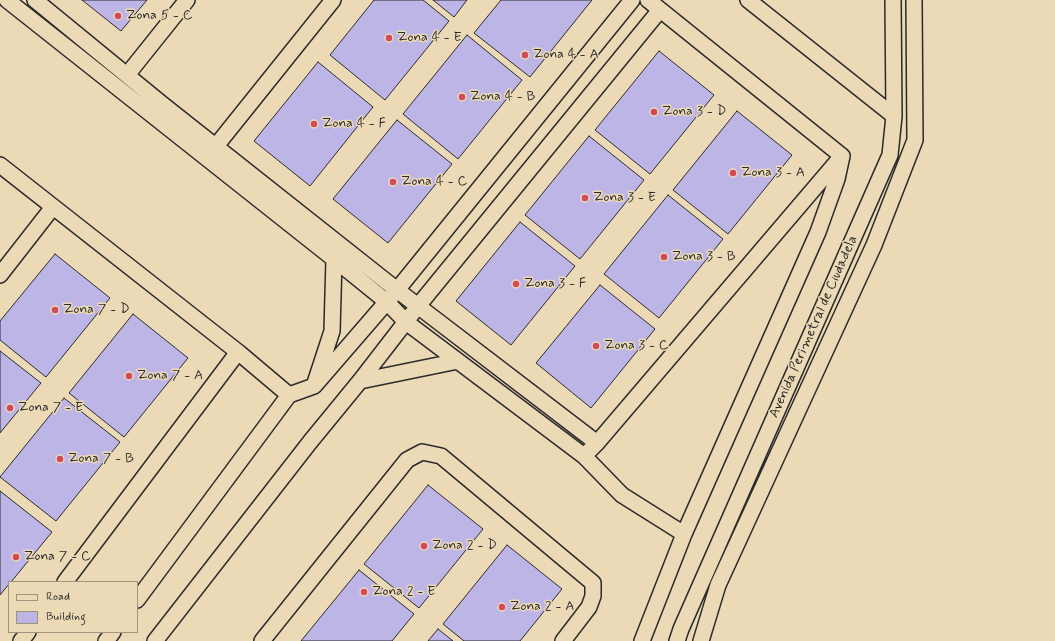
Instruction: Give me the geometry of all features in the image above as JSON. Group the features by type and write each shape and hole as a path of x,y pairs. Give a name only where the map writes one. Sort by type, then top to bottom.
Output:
{"street":[{"path":"7,0 334,259 387,302 406,322 584,456 622,495 684,534"},
{"path":"35,0 162,104 397,290 597,444"},
{"path":"127,75 187,0"},
{"path":"216,146 334,0"},
{"path":"138,599 289,396 314,386 387,302 632,0"},
{"path":"648,0 842,156"},
{"path":"748,0 894,116"},
{"name":"Avenida Perimetral de Ciudadela","path":"677,641 680,629 890,156 894,116 893,0"},
{"name":"Avenida Perimetral de Ciudadela","path":"702,641 718,585 874,245 915,140 914,0"},
{"path":"155,641 418,306 660,10"},
{"path":"584,456 597,444 842,156"},
{"path":"642,641 684,534 818,232 837,179 842,156"},
{"path":"0,166 238,352 289,396"},
{"path":"0,275 53,207"},
{"path":"314,386 332,330 334,259"},
{"path":"66,581 238,352"},
{"path":"360,381 458,362"},
{"path":"262,641 407,460 422,452 441,456 593,583 593,596 590,607 563,641"},
{"path":"21,641 27,633"},
{"path":"106,641 112,633"}],"building":[{"name":"Zona 5 - C","path":"82,0 147,0 121,31"},
{"name":"Zona 4 - E","path":"374,0 423,0 449,21 385,100 330,55"},
{"path":"433,0 467,0 454,17"},
{"name":"Zona 4 - A","path":"501,0 592,0 530,77 474,33"},
{"name":"Zona 4 - B","path":"467,35 522,80 458,159 403,114"},
{"name":"Zona 3 - D","path":"659,51 714,95 650,174 595,130"},
{"name":"Zona 4 - F","path":"318,62 373,107 310,186 254,141"},
{"name":"Zona 3 - A","path":"737,111 792,155 728,234 673,190"},
{"name":"Zona 4 - C","path":"397,120 452,164 388,243 333,199"},
{"name":"Zona 3 - E","path":"589,136 644,180 580,259 525,215"},
{"name":"Zona 3 - B","path":"668,195 723,239 659,318 604,274"},
{"name":"Zona 3 - F","path":"520,222 575,266 511,345 456,301"},
{"name":"Zona 7 - D","path":"55,254 110,298 46,377 0,340 0,321"},
{"name":"Zona 3 - C","path":"600,285 655,329 591,408 536,363"},
{"name":"Zona 7 - A","path":"133,314 188,358 124,437 69,393"},
{"name":"Zona 7 - E","path":"0,351 41,383 0,433"},
{"name":"Zona 7 - B","path":"64,398 120,442 56,521 0,477"},
{"name":"Zona 2 - D","path":"428,485 483,529 419,608 364,564"},
{"name":"Zona 7 - C","path":"0,491 52,532 12,581 8,581 8,585 0,595"},
{"name":"Zona 2 - A","path":"507,545 562,589 520,641 464,641 443,624"},
{"name":"Zona 2 - E","path":"359,570 414,614 392,641 301,641"},
{"path":"438,629 453,641 428,641"}],"place":[{"name":"Zona 5 - C","path":"118,16"},
{"name":"Zona 4 - E","path":"389,38"},
{"name":"Zona 4 - A","path":"525,55"},
{"name":"Zona 4 - B","path":"462,97"},
{"name":"Zona 3 - D","path":"654,112"},
{"name":"Zona 4 - F","path":"314,124"},
{"name":"Zona 3 - A","path":"733,173"},
{"name":"Zona 4 - C","path":"393,182"},
{"name":"Zona 3 - E","path":"585,198"},
{"name":"Zona 3 - B","path":"664,257"},
{"name":"Zona 3 - F","path":"516,284"},
{"name":"Zona 7 - D","path":"55,310"},
{"name":"Zona 3 - C","path":"596,346"},
{"name":"Zona 7 - A","path":"129,376"},
{"name":"Zona 7 - E","path":"10,408"},
{"name":"Zona 7 - B","path":"60,459"},
{"name":"Zona 2 - D","path":"424,546"},
{"name":"Zona 7 - C","path":"16,557"},
{"name":"Zona 2 - E","path":"364,592"},
{"name":"Zona 2 - A","path":"502,607"}]}
